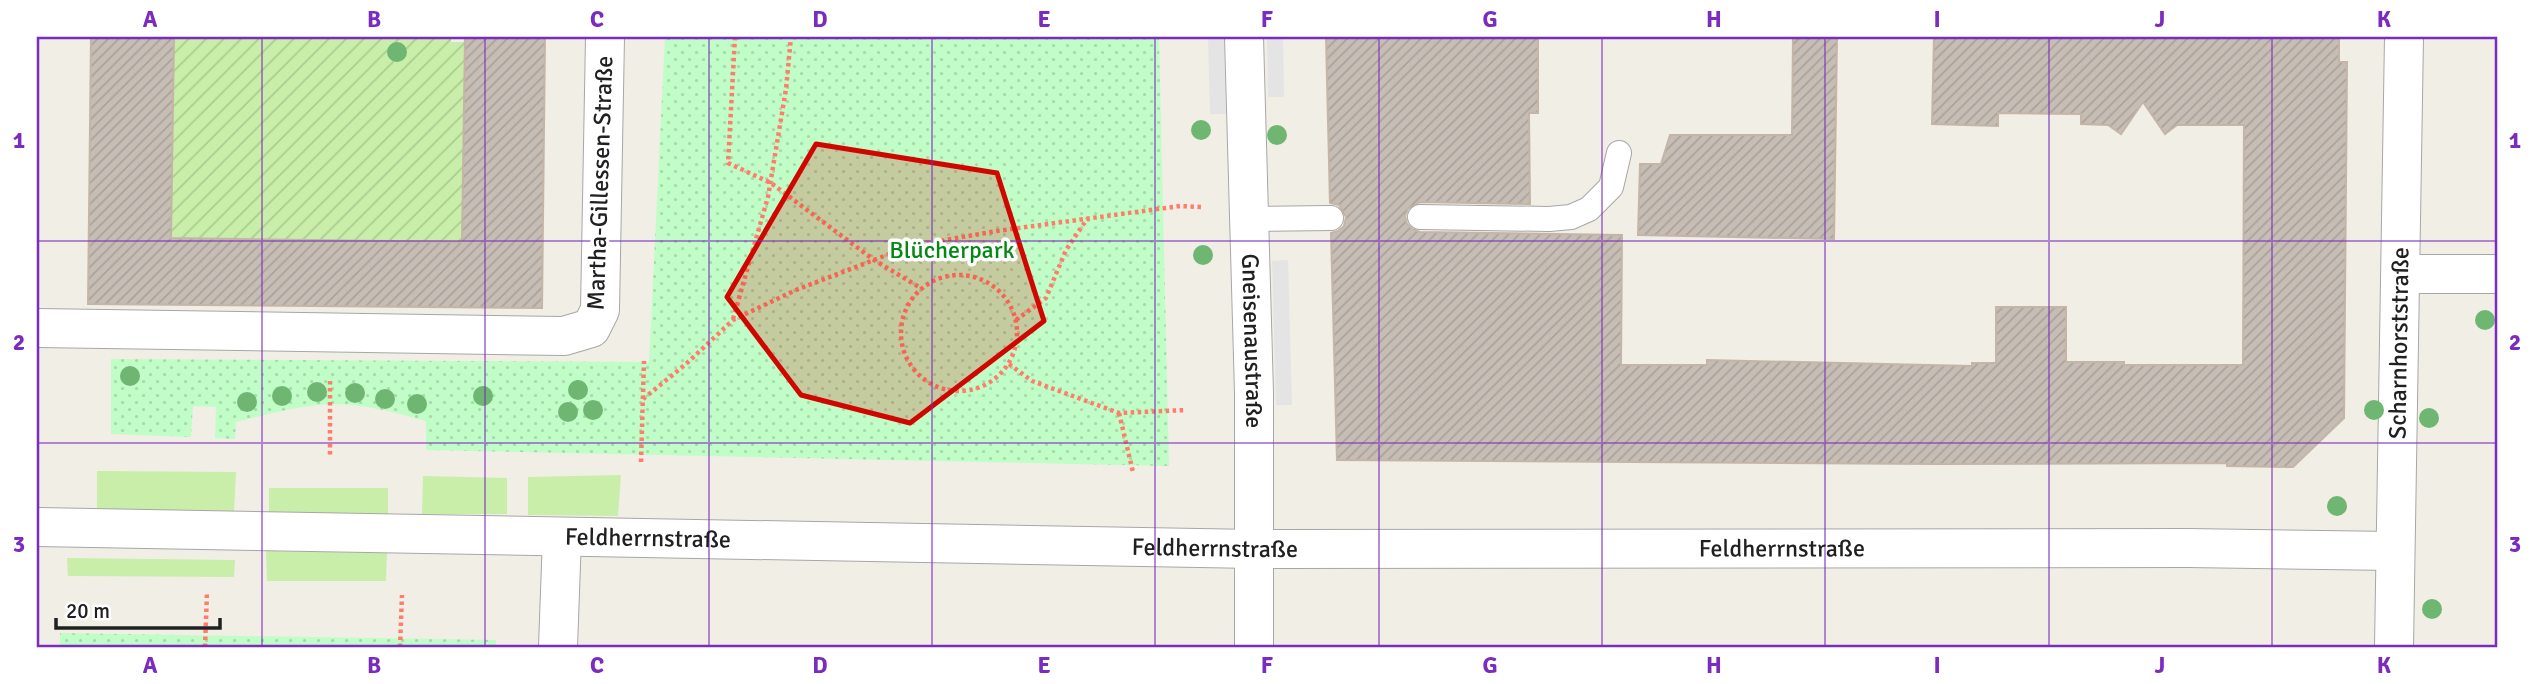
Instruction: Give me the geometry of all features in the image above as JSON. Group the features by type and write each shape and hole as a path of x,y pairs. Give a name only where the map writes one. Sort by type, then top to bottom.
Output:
{"street":[{"name":"Martha-Gillessen-Straße","path":"330,334 564,336 591,328 600,310 605,37"},
{"name":"Gneisenaustraße","path":"1244,37 1254,393 1254,647"},
{"name":"Scharnhorststraße","path":"2394,647 2404,37"},
{"path":"2401,274 2497,274"},
{"path":"37,328 330,334"},
{"name":"Feldherrnstraße","path":"37,527 1255,549 2188,548 2394,551"},
{"path":"558,647 562,537"}],"lane":[{"path":"1420,217 1571,217 1590,209 1611,187 1619,153"},
{"path":"1248,214 1331,218"}],"path":[{"path":"735,37 728,163 771,183 874,260 919,287"},
{"path":"733,320 771,183 786,89 791,37"},
{"path":"643,399 687,364 733,320 796,290 874,260 945,240 1180,206 1248,214"},
{"path":"1016,320 1046,298 1066,250 1087,219"},
{"path":"949,274 975,278 999,290 1010,305 1016,320 1016,340 1009,364 995,380 981,389 947,390 934,386 911,370 901,343 906,307 919,287 949,274"},
{"path":"330,334 330,457"},
{"path":"641,462 644,361"},
{"path":"1009,364 1032,381 1119,413 1186,410"},
{"path":"1119,413 1133,472"},
{"path":"205,647 207,592"},
{"path":"400,647 402,595"}],"highlighted area":[{"path":"816,144 997,173 1044,321 910,423 801,395 727,297"}],"green space":[{"path":"174,37 451,37 451,42 465,42 463,242 171,238"},
{"name":"Blücherpark","path":"665,37 1159,37 1169,466 426,450 426,421 346,404 297,408 236,422 235,439 215,438 216,407 193,406 191,437 111,434 111,359 649,362"},
{"path":"97,471 236,472 234,512 97,509"},
{"path":"621,475 618,516 528,515 528,477"},
{"path":"423,476 507,478 507,514 422,514"},
{"path":"269,488 388,488 388,521 269,521"},
{"path":"266,551 387,553 386,581 267,581"},
{"path":"67,558 235,560 234,577 68,576"},
{"path":"60,633 496,640 496,647 60,647"}],"shaded area":[{"path":"1208,37 1224,37 1226,114 1210,114"},
{"path":"1267,37 1283,37 1284,97 1268,97"},
{"path":"1288,260 1292,405 1276,405 1272,261"}],"building":[{"path":"91,37 174,37 171,238 462,242 465,37 545,37 542,308 88,304"},
{"path":"1326,37 1538,37 1538,113 1529,113 1530,204 1420,202 1408,209 1405,216 1407,224 1420,232 1622,235 1621,365 1707,365 1707,360 1972,366 1972,363 1996,363 1996,307 2066,307 2066,362 2243,365 2244,125 2177,125 2165,134 2143,102 2121,134 2108,125 2081,124 2081,114 1998,113 1998,126 1932,124 1934,37 2339,37 2339,62 2347,62 2344,418 2293,467 2227,466 2227,463 1337,460 1331,233 1344,226 1346,217 1339,205 1330,203"},
{"path":"1793,37 1837,37 1834,239 1638,235 1640,164 1661,164 1670,135 1792,135"}]}
